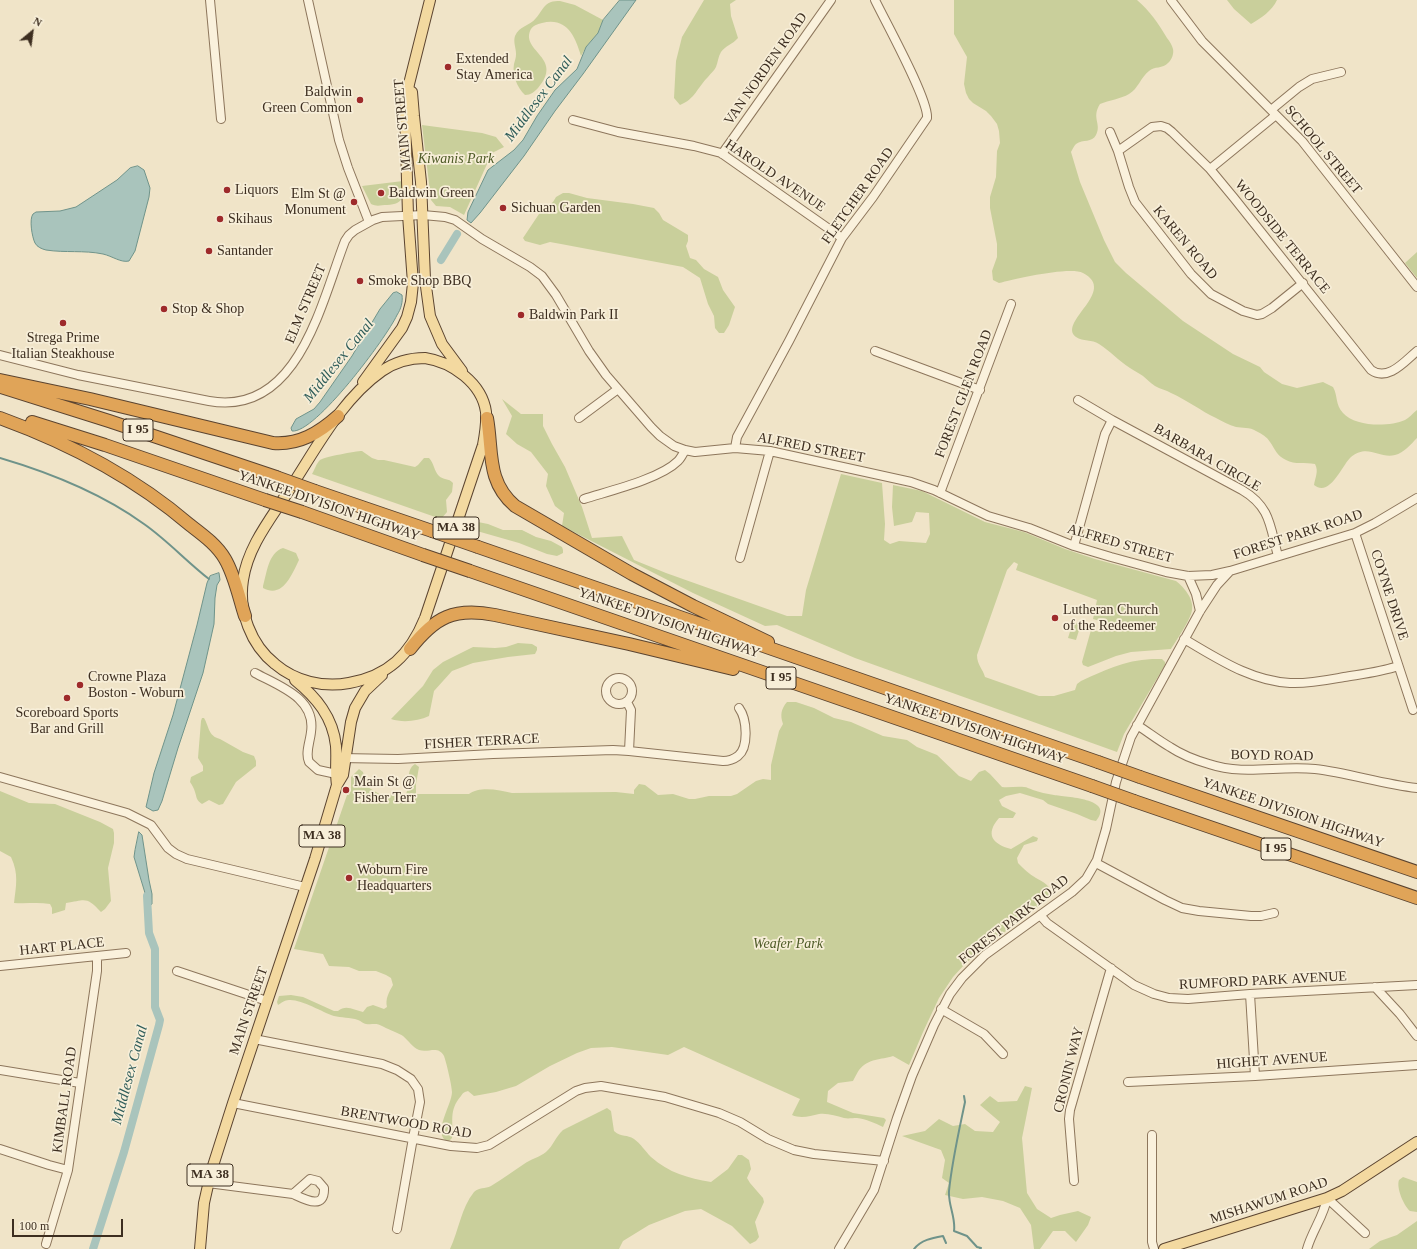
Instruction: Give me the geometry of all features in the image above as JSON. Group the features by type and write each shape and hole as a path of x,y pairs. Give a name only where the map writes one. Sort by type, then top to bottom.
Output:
{"highway":[{"path":"0,380 90,399 273,443 287,443 305,438 322,429 338,416"},
{"name":"YANKEE DIVISION HIGHWAY","path":"0,387 110,421 432,531 1417,872"},
{"name":"YANKEE DIVISION HIGHWAY","path":"0,413 105,445 302,512 1417,898"},
{"path":"0,418 41,433 94,459 140,487 184,520 208,540 225,558 231,571 245,616"},
{"path":"486,418 495,478 507,498 520,510 672,595 816,665"},
{"path":"410,649 420,636 437,622 459,613 475,612 629,644 815,690"}],"main road":[{"name":"MAIN STREET","path":"351,400 399,333 407,317 411,302 412,283 405,118 406,99 430,0"},
{"name":"MAIN STREET","path":"412,72 414,116 421,175 425,279 430,316 442,344 470,381"},
{"path":"351,400 381,372 407,360 425,358 440,361 455,369 470,381"},
{"name":"MA 38","path":"390,667 410,649 425,618 483,445 486,418 482,398 470,381"},
{"name":"MA 38","path":"279,668 258,646 251,634 245,616 242,594 247,561 252,550 296,480 338,416 351,400"},
{"name":"MAIN STREET","path":"200,1249 203,1214 208,1183 254,1039 330,812 337,785 341,758 352,715 356,705 365,691 390,667"},
{"path":"279,668 307,681 320,685 332,685 358,682 377,675 390,667"},
{"name":"MAIN STREET","path":"279,668 308,690 323,708 333,731 336,746 341,758"},
{"name":"MISHAWUM ROAD","path":"1164,1249 1328,1198 1417,1142"}],"street":[{"path":"210,0 221,119"},
{"path":"308,0 339,140 369,222"},
{"name":"VAN NORDEN ROAD","path":"722,154 831,0"},
{"name":"FLETCHER ROAD","path":"735,448 736,439 789,342 842,238 909,146 927,116 920,91 875,0"},
{"name":"SCHOOL STREET","path":"1171,0 1202,41 1274,112 1312,153 1417,287"},
{"path":"1210,169 1299,88 1318,76 1341,72"},
{"name":"HAROLD AVENUE","path":"572,120 618,132 694,146 722,154 842,238"},
{"name":"WOODSIDE TERRACE","path":"1118,151 1149,128 1155,126 1167,128 1210,169 1369,368 1374,372 1382,374 1390,372 1417,351"},
{"name":"KAREN ROAD","path":"1110,132 1135,202 1191,274 1211,294 1243,312 1257,315 1262,314 1272,308 1302,283"},
{"name":"ELM STREET","path":"0,355 98,379 218,403 238,402 258,396 270,388 280,378 302,350 314,326 345,241 351,234 369,222 382,217 423,215"},
{"name":"ALFRED STREET","path":"423,215 445,217 455,220 482,239 542,276 556,295 594,358 618,389 660,436 674,446 685,450 700,452 735,448 770,451 911,482 940,493 988,516 1029,528 1074,546 1152,568 1188,576 1206,576 1230,571"},
{"name":"FOREST GLEN ROAD","path":"940,493 1012,304"},
{"path":"876,351 980,390"},
{"path":"579,418 618,389"},
{"name":"BARBARA CIRCLE","path":"1078,400 1235,487 1257,501 1266,515 1278,556"},
{"path":"1074,546 1105,434 1112,420"},
{"path":"584,499 624,487 662,472 678,462 685,450"},
{"path":"740,558 770,451"},
{"name":"FOREST PARK ROAD","path":"840,1249 873,1193 910,1082 941,1009 956,985 975,965 996,947 1064,898 1082,883 1096,864 1105,833 1116,782 1123,758 1136,726 1200,611 1217,585 1230,571 1355,533 1417,498"},
{"name":"COYNE DRIVE","path":"1355,533 1413,710"},
{"path":"1188,576 1196,594 1200,611"},
{"path":"1184,639 1242,671 1260,678 1284,683 1321,681 1386,670 1398,666"},
{"path":"255,674 290,692 301,700 309,711 311,719 311,731 307,754 309,762 318,770 339,774"},
{"path":"627,702 631,710 629,751"},
{"name":"FISHER TERRACE","path":"341,758 398,759 533,752 629,751 714,761 730,760 739,754 744,742 745,722 739,708"},
{"name":"BOYD ROAD","path":"1136,726 1181,753 1216,767 1240,771 1291,768 1316,769 1337,772 1387,784 1417,788"},
{"path":"0,777 127,813 151,825 170,851 187,859 306,887"},
{"path":"1096,864 1182,908 1251,916 1261,916 1274,913"},
{"name":"RUMFORD PARK AVENUE","path":"1040,915 1047,923 1137,987 1169,998 1188,999 1250,994 1417,985"},
{"name":"HART PLACE","path":"0,966 126,953"},
{"name":"KIMBALL ROAD","path":"46,1244 68,1170 97,971 97,957"},
{"name":"CRONIN WAY","path":"1074,1181 1070,1110 1111,968"},
{"path":"177,971 267,1002"},
{"path":"1375,988 1400,1014 1417,1036"},
{"path":"1250,994 1255,1076"},
{"path":"941,1009 984,1034 1003,1054"},
{"path":"254,1039 377,1062 403,1074 415,1084 419,1093 420,1108 413,1138 397,1229"},
{"name":"HIGHET AVENUE","path":"1128,1082 1255,1076 1417,1065"},
{"path":"0,1070 80,1083"},
{"name":"BRENTWOOD ROAD","path":"233,1103 466,1148 483,1147 502,1138 576,1091 601,1086 653,1094 707,1108 729,1117 794,1150 821,1155 884,1161"},
{"path":"1152,1135 1152,1242 1154,1249"},
{"path":"0,1149 49,1166 68,1170"},
{"path":"208,1183 293,1194"},
{"path":"1307,1249 1324,1211 1328,1198 1365,1233"}],"green space":[{"path":"704,0 736,0 730,4 731,16 738,38 721,52 717,65 693,96 685,103 680,105 674,98 676,61 682,37"},
{"path":"954,0 1137,0 1142,4 1154,18 1171,44 1173,48 1172,58 1166,65 1151,69 1135,89 1129,94 1100,104 1096,113 1098,131 1096,135 1090,140 1076,144 1071,152 1080,182 1104,240 1115,262 1183,321 1233,354 1260,367 1264,372 1282,384 1297,388 1323,382 1333,387 1340,410 1348,418 1364,423 1382,425 1405,420 1417,410 1417,438 1404,450 1395,455 1389,456 1368,451 1357,453 1347,461 1330,484 1320,488 1314,485 1317,472 1315,464 1286,460 1278,454 1269,440 1260,433 1251,429 1233,426 1210,415 1177,396 1155,386 1099,344 1076,337 1072,331 1074,323 1086,306 1094,288 1092,280 1083,273 1076,271 1055,272 999,283 993,280 992,271 997,257 997,244 990,208 990,197 996,177 997,151 1000,143 999,131 997,124 991,116 973,103 966,93 964,84 967,57 954,34"},
{"path":"1227,0 1277,0 1269,11 1251,24 1234,9"},
{"path":"560,1 575,5 603,20 598,33 586,47 581,56 573,35 564,26 551,22 538,24 532,28 529,38 532,45 545,62 547,69 545,78 538,88 531,94 525,95 517,85 514,76 516,55 514,40 515,36 519,30 534,21 548,3"},
{"name":"Kiwanis Park","path":"422,125 482,133 496,137 504,147 492,153 464,215 450,207 436,206 431,200"},
{"path":"403,181 403,195 400,201 393,204 377,206 371,204 362,186"},
{"path":"563,193 654,208 663,220 688,235 686,246 690,258 696,260 704,269 718,277 723,290 735,307 729,325 724,333 719,333 715,328 714,316 708,304 700,278 683,267 550,242 540,245 525,241 523,238 541,211 553,202 556,197"},
{"path":"1417,252 1417,278 1405,263"},
{"path":"502,399 521,414 543,414 543,426 565,467 582,507 592,538 622,536 634,560 666,573 787,616 802,616 806,590 841,474 882,483 885,524 884,540 890,544 899,541 926,543 930,534 929,513 916,512 912,522 894,526 892,507 893,485 922,491 985,522 1024,532 1065,549 1095,559 1176,581 1185,590 1190,598 1192,606 1191,614 1171,649 1131,652 1088,667 1083,665 1082,662 1091,630 1101,632 1103,622 1093,619 1097,600 1016,570 1018,564 1014,562 1007,570 977,655 978,662 985,677 1039,696 1054,696 1075,690 1077,684 1081,681 1120,665 1150,659 1162,659 1165,662 1165,665 1124,734 1117,752 855,658 777,625 765,626 693,593 562,526 564,513 555,506 546,486 548,474 531,452 517,444 506,434 512,416"},
{"path":"362,451 378,460 415,467 424,458 429,458 439,476 450,480 453,483 452,492 446,500 447,512 441,519 312,474 320,460 340,454"},
{"path":"478,522 503,530 522,530 536,537 551,541 562,547 563,553 557,556 547,554 519,543 477,531 470,527"},
{"path":"283,548 296,553 299,560 286,583 281,588 270,591 263,588 267,570 274,554"},
{"path":"1073,622 1081,624 1076,640 1068,638"},
{"path":"518,643 532,644 537,647 535,654 473,663 452,671 434,691 429,716 410,721 391,719 423,686 433,670 443,662 473,647 495,648 506,647"},
{"name":"Weafer Park","path":"787,702 796,702 814,708 834,718 851,722 883,736 907,740 917,747 937,755 959,776 971,781 979,772 985,770 1002,787 1025,787 1046,794 1087,800 1094,803 1099,808 1100,813 1096,821 1048,804 1043,800 1020,793 1006,796 999,800 1002,806 1016,813 1013,818 999,818 992,829 993,838 999,844 1011,849 1033,836 1038,838 1037,841 1024,845 1017,858 1018,863 1031,875 1047,885 1052,893 1052,896 977,953 953,977 939,998 909,1065 893,1056 871,1061 859,1070 853,1081 838,1083 828,1091 827,1102 853,1113 884,1118 886,1120 883,1127 870,1121 857,1118 846,1118 826,1114 802,1117 792,1115 800,1099 684,1047 668,1055 612,1047 591,1048 577,1053 550,1066 516,1086 496,1092 474,1096 468,1091 465,1092 462,1094 454,1107 452,1117 452,1138 448,1142 443,1138 441,1133 452,1092 446,1063 442,1053 436,1050 419,1050 412,1046 403,1036 379,1025 365,1024 359,1020 334,1016 294,1000 286,1000 278,1005 277,1002 279,996 291,995 303,997 334,1011 347,1008 363,1012 367,1007 373,1005 384,1009 387,1007 387,998 393,985 391,978 376,971 359,971 349,967 329,966 323,954 294,949 347,795 349,795 351,790 351,777 359,769 363,772 366,786 381,795 406,794 409,773 415,764 419,767 416,794 469,794 479,790 490,789 512,793 616,792 634,794 634,790 639,784 645,785 658,795 673,794 689,799 709,796 731,796 737,794 756,781 763,779 771,780 771,765 779,731 783,724 783,707"},
{"path":"202,718 204,718 213,736 243,752 254,756 256,761 256,766 236,782 223,804 219,805 209,800 202,804 200,803 190,782 191,777 203,771 203,766 198,758"},
{"path":"0,791 29,803 55,804 100,822 113,829 114,843 108,868 111,901 105,909 101,912 89,901 82,900 66,903 65,910 52,914 50,904 14,903 16,880 14,863 11,857 0,851"},
{"path":"1025,1086 1032,1088 1022,1138 1027,1193 1037,1209 1051,1218 1078,1211 1091,1217 1088,1225 1076,1242 1065,1231 1053,1231 1040,1249 1034,1249 1031,1225 1020,1208 1003,1201 982,1197 963,1199 945,1195 949,1183 942,1178 945,1160 941,1150 902,1136 925,1131 939,1119 953,1126 965,1124 975,1131 993,1132 1000,1122 980,1105 990,1096 998,1102 1017,1101"},
{"path":"607,1108 611,1111 614,1131 634,1139 658,1163 679,1174 694,1179 711,1182 728,1169 738,1155 742,1155 749,1160 751,1169 747,1178 763,1198 764,1202 755,1222 759,1237 756,1241 750,1244 732,1226 701,1209 685,1211 649,1225 623,1241 619,1249 450,1249 463,1212 474,1192 478,1189 491,1186 527,1162 544,1154 563,1130"},
{"path":"1403,1177 1417,1182 1417,1212 1410,1211 1401,1197 1398,1183"},
{"path":"1417,1221 1417,1249 1369,1249 1380,1241 1397,1235"}],"water":[{"name":"Middlesex Canal","path":"620,0 636,0 524,156 471,223 467,220 468,212 488,170 514,150 523,140 555,90 577,69 586,47 598,33 603,20"},
{"path":"138,166 144,170 150,188 135,251 129,261 123,261 96,253 46,250 40,248 36,244 31,228 33,214 36,212 60,211 76,207 117,180 130,168"},
{"name":"Middlesex Canal","path":"397,292 402,295 400,310 380,343 333,401 317,417 303,428 292,431 291,428 296,419 314,409 320,402 352,356 380,309 393,293"},
{"path":"219,573 220,580 217,585 215,598 214,624 203,673 162,801 158,810 153,811 146,807 154,773 173,715 207,583 210,576"},
{"path":"139,832 142,835 152,894 152,904 149,906 134,857"}],"waterway":[{"name":"Middlesex Canal","path":"441,260 457,234"},
{"path":"0,458 57,477 93,493 111,503 152,530 209,579"},
{"name":"Middlesex Canal","path":"93,1249 124,1152 160,1020 155,1007 155,949 149,933 147,896"},
{"path":"964,1096 965,1102 950,1180 949,1196 954,1221 954,1231 967,1236 977,1247 981,1248 980,1249"},
{"path":"914,1249 923,1241 943,1236 946,1243"}],"place":[{"name":"Extended Stay America","path":"448,67"},
{"name":"Baldwin Green Common","path":"360,100"},
{"name":"Liquors","path":"227,190"},
{"name":"Baldwin Green","path":"381,193"},
{"name":"Elm St @ Monument","path":"354,202"},
{"name":"Sichuan Garden","path":"503,208"},
{"name":"Skihaus","path":"220,219"},
{"name":"Santander","path":"209,251"},
{"name":"Smoke Shop BBQ","path":"360,281"},
{"name":"Stop & Shop","path":"164,309"},
{"name":"Baldwin Park II","path":"521,315"},
{"name":"Strega Prime Italian Steakhouse","path":"63,323"},
{"name":"Lutheran Church of the Redeemer","path":"1055,618"},
{"name":"Crowne Plaza Boston - Woburn","path":"80,685"},
{"name":"Scoreboard Sports Bar and Grill","path":"67,698"},
{"name":"Main St @ Fisher Terr","path":"346,790"},
{"name":"Woburn Fire Headquarters","path":"349,878"}]}
